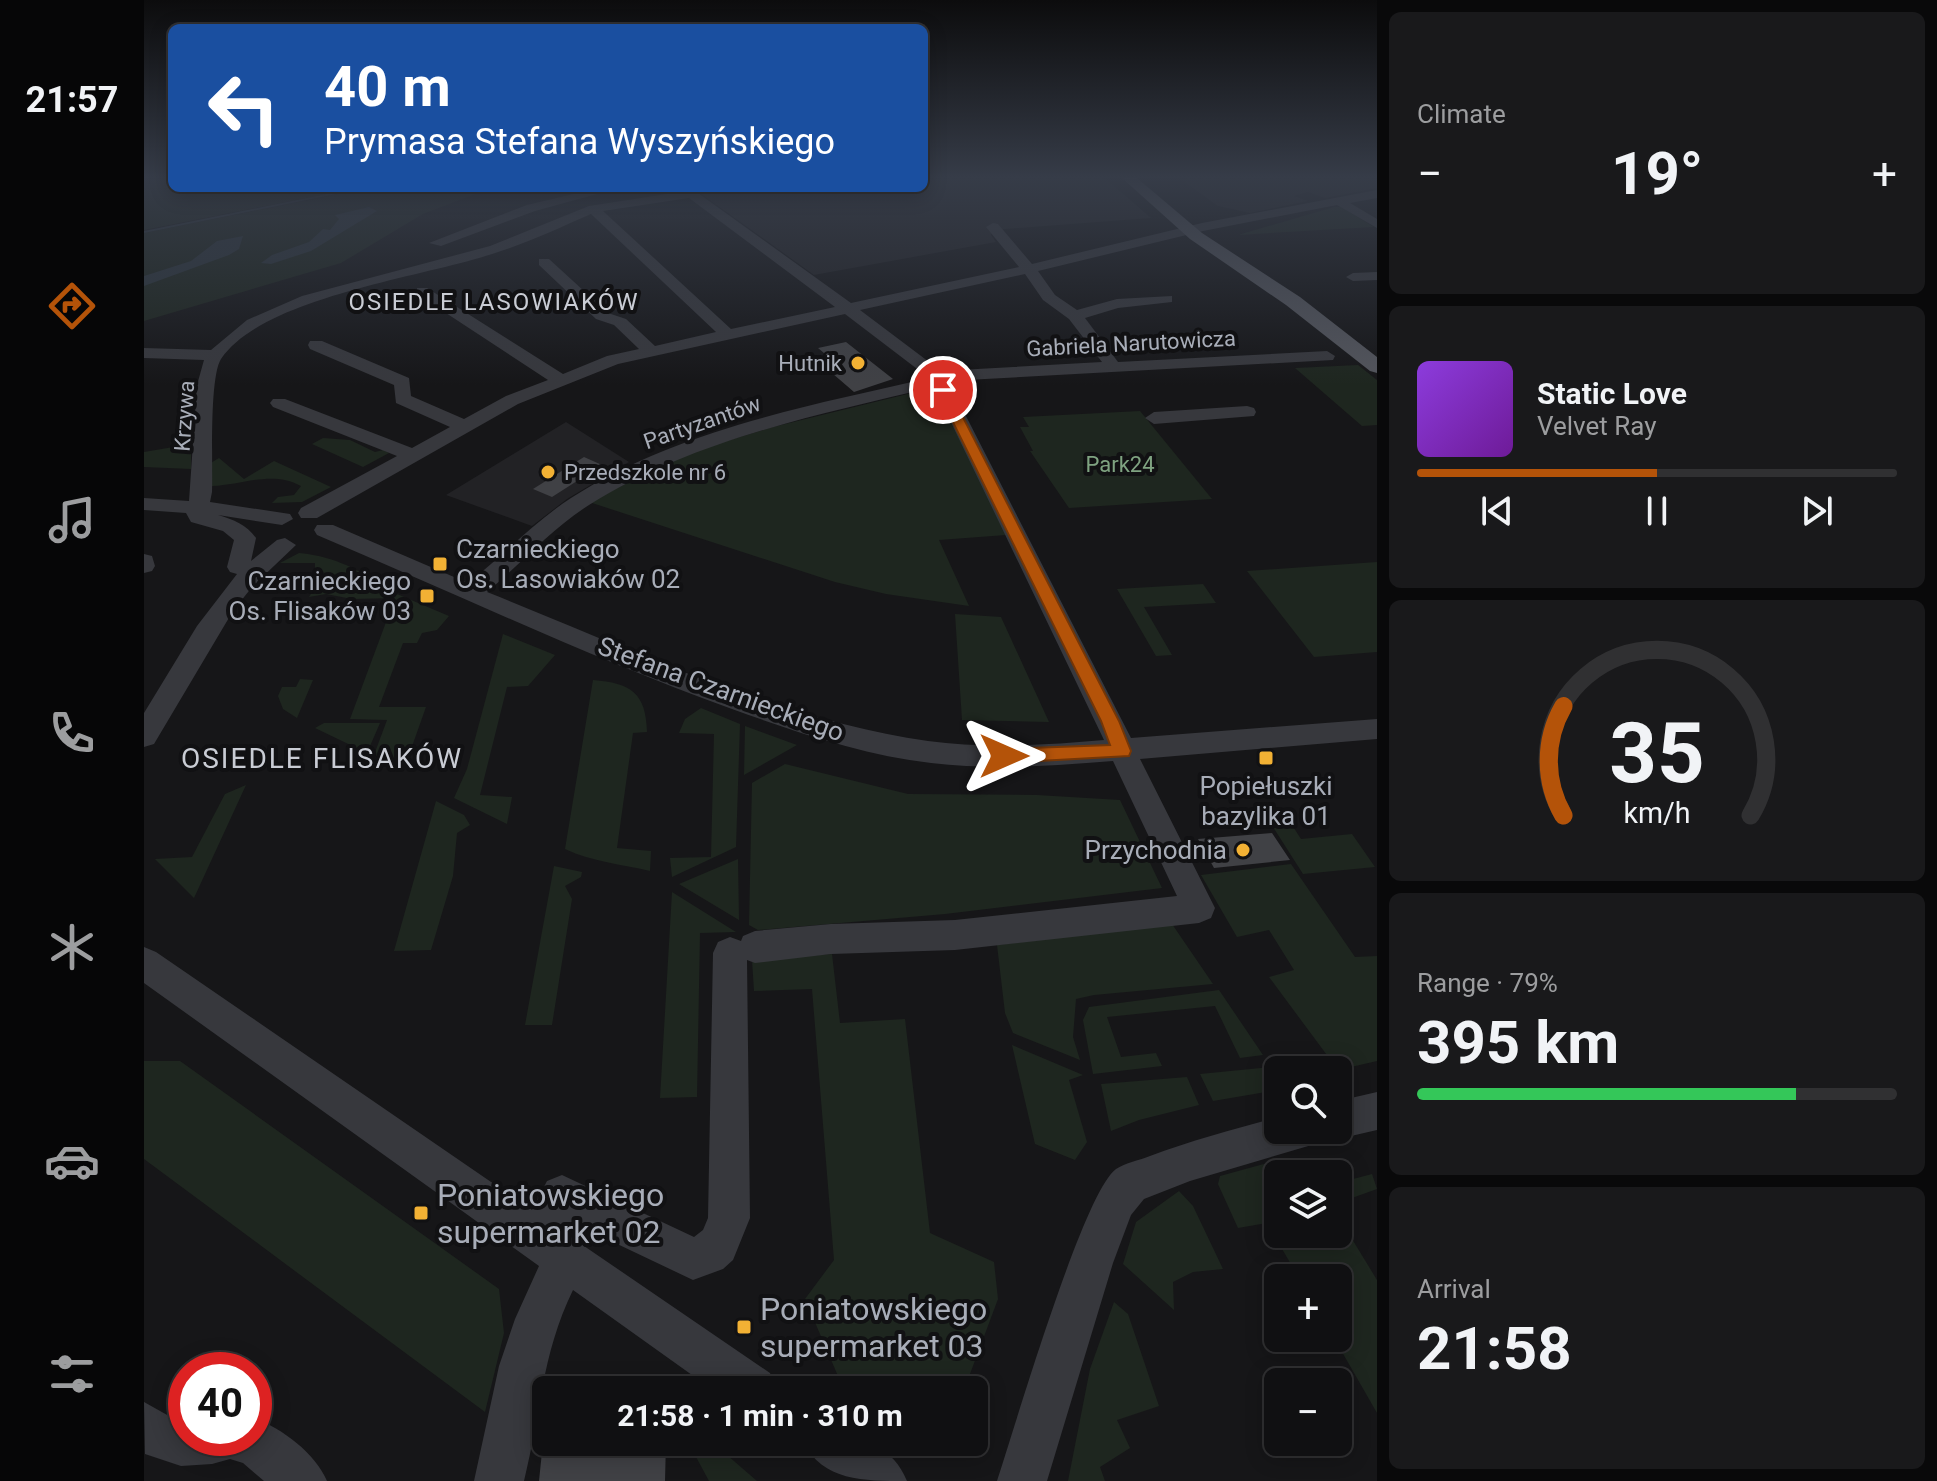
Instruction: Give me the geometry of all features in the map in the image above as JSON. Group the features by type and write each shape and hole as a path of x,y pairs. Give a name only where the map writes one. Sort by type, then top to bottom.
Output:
{"main road":[{"path":"1220,247 1377,367"}],"street":[{"name":"Krzywa","path":"198,512 202,492 206,385 215,355 256,321 294,304 498,247"},
{"path":"634,247 727,334"},
{"path":"499,1481 517,1384 545,1296 562,1196 693,1259 704,1257 720,1246 729,1218 743,950 831,939 955,935 1199,908 1110,721 938,378 763,247"},
{"path":"1009,247 1047,291 1048,297 1075,316 1113,366"},
{"path":"144,504 236,520 277,533 317,525 413,455 512,400 559,379 650,350 1128,247"},
{"path":"544,262 602,316 620,322 650,350"},
{"path":"1353,277 1377,276"},
{"path":"422,291 559,379"},
{"path":"1075,316 1117,304 1167,299"},
{"path":"316,345 403,382 402,399 465,426"},
{"path":"144,353 215,355"},
{"name":"Gabriela Narutowicza","path":"938,378 1327,356"},
{"name":"Partyzantów","path":"470,594 579,501 646,465 769,423 938,378"},
{"path":"279,403 413,455"},
{"path":"1154,418 1247,412"},
{"path":"144,513 198,512 231,526 241,533 245,545 238,567"},
{"name":"Stefana Czarnieckiego","path":"317,525 419,580 470,594 693,685 863,740 931,752 1029,757 1377,729"},
{"path":"144,712 177,653 238,567 277,533"},
{"path":"144,737 173,686 241,584 263,559 277,533"},
{"path":"144,963 733,1376"},
{"path":"1352,1117 1377,1111"},
{"path":"1022,1481 1105,1224 1123,1192 1130,1184 1190,1161 1264,1140"},
{"path":"144,1426 168,1440"},
{"path":"272,1456 302,1481"},
{"path":"847,1456 882,1481"}],"shaded area":[{"path":"209,247 240,247 229,255 144,286 144,276 191,261"},
{"path":"294,247 317,247 271,264 261,263 272,255"},
{"path":"775,247 968,247 814,275"},
{"name":"Przedszkole nr 6","path":"566,422 629,462 567,499 532,526 446,495"}],"green space":[{"path":"144,247 368,247 341,263 144,321"},
{"path":"1358,365 1377,380 1377,425 1362,426 1295,368"},
{"path":"932,388 938,390 1006,535 939,540 969,606 886,594 835,582 589,502 693,451 773,427"},
{"name":"Park24","path":"1140,411 1212,499 1069,508 1030,451 1033,451 1020,427 1029,427 1023,417"},
{"path":"323,438 350,440 375,452 383,450 389,453 363,467 312,444"},
{"path":"191,444 191,469 144,467 144,452"},
{"path":"219,458 244,479 274,461 331,487 302,502 272,503 278,497 294,495 301,486 290,481 268,479 212,486 209,464"},
{"path":"299,553 342,563 378,586 449,616 437,630 422,633 417,643 403,643 379,707 426,707 404,769 374,755 387,720 350,719 395,598 352,599 326,594 309,597 324,572 315,569 315,563 280,563"},
{"path":"1377,562 1377,652 1314,657 1247,571"},
{"path":"1203,584 1216,603 1144,607 1172,655 1156,656 1117,589"},
{"path":"955,614 1001,617 1049,722 962,720"},
{"path":"503,634 555,655 528,686 507,687 480,795 512,797 507,824 454,798 467,769"},
{"path":"300,679 313,680 297,718 283,709 278,696 282,687 296,687"},
{"path":"593,680 627,687 634,692 643,708 647,732 633,733 617,848 651,851 650,871 597,860 565,849"},
{"path":"701,708 740,724 736,847 672,877 670,858 711,857 714,734 679,733 685,719"},
{"path":"324,723 380,723 367,753 315,728"},
{"path":"745,726 797,745 744,775"},
{"path":"785,764 908,794 1037,795 1120,800 1162,888 945,914 758,930 749,925 752,783"},
{"path":"246,785 194,898 155,859 192,857 225,794"},
{"path":"436,801 464,815 470,825 457,833 453,876 431,950 394,951"},
{"path":"1292,825 1301,839 1352,834 1375,867 1303,874 1273,827"},
{"path":"738,859 739,920 679,884"},
{"path":"1291,864 1355,957 1377,956 1377,1061 1352,1067 1352,1056 1328,1056 1269,977 1294,970 1269,930 1237,937 1201,875"},
{"path":"554,866 582,872 581,877 565,886 572,899 552,1025 525,1025"},
{"path":"672,892 736,932 700,933 697,1097 660,1098"},
{"path":"1172,924 1213,984 1076,999 1073,1037 1080,1060 1013,1033 1005,1013 997,945"},
{"path":"832,954 840,1023 905,1019 930,1233 994,1262 998,1299 969,1376 838,1376 805,1299 834,1260 812,989 754,991 752,960"},
{"path":"1219,990 1263,1055 1240,1058 1215,1006 1107,1017 1121,1057 1156,1053 1162,1066 1093,1074 1083,1020 1089,1007"},
{"path":"1012,1045 1083,1075 1069,1080 1087,1142 1075,1160 1035,1144"},
{"path":"144,1061 180,1061 499,1289 504,1333 485,1412 144,1159"},
{"path":"1264,1068 1264,1092 1213,1101 1200,1074"},
{"path":"1187,1077 1199,1105 1139,1120 1111,1131 1101,1084"},
{"path":"1264,1164 1264,1224 1238,1228 1218,1184 1220,1176"},
{"path":"1372,1174 1377,1189 1352,1198 1352,1179"},
{"path":"1179,1191 1193,1206 1223,1269 1193,1272 1173,1282 1174,1310 1123,1264 1136,1222"},
{"path":"1352,1239 1377,1280 1377,1413 1342,1352 1352,1352 1352,1264 1291,1264 1282,1248 1352,1248"},
{"path":"1114,1302 1128,1314 1159,1406 1117,1420 1130,1448 1100,1467 1105,1481 1068,1481 1090,1369"},
{"path":"696,1456 728,1456 757,1481 709,1481"}],"building":[{"name":"Hutnik","path":"846,342 893,379 854,392 818,361 830,358 818,348"},
{"path":"584,457 602,465 552,497 533,489"},
{"name":"Przychodnia","path":"1272,833 1290,860 1214,868 1198,839"},
{"path":"542,1456 666,1456 665,1481 539,1481"}],"place":[{"name":"Hutnik","path":"858,363"},
{"name":"Przedszkole nr 6","path":"548,472"},
{"name":"Czarnieckiego Os. Lasowiaków 02","path":"440,564"},
{"name":"Czarnieckiego Os. Flisaków 03","path":"427,596"},
{"name":"Popiełuszki bazylika 01","path":"1266,758"},
{"name":"Przychodnia","path":"1243,850"},
{"name":"Poniatowskiego supermarket 02","path":"421,1213"},
{"name":"Poniatowskiego supermarket 03","path":"744,1327"}],"district":[{"name":"OSIEDLE LASOWIAKÓW","path":"494,302"},
{"name":"OSIEDLE FLISAKÓW","path":"322,758"}],"route":[{"path":"943,390 1110,721 1122,751 1004,756"}]}
